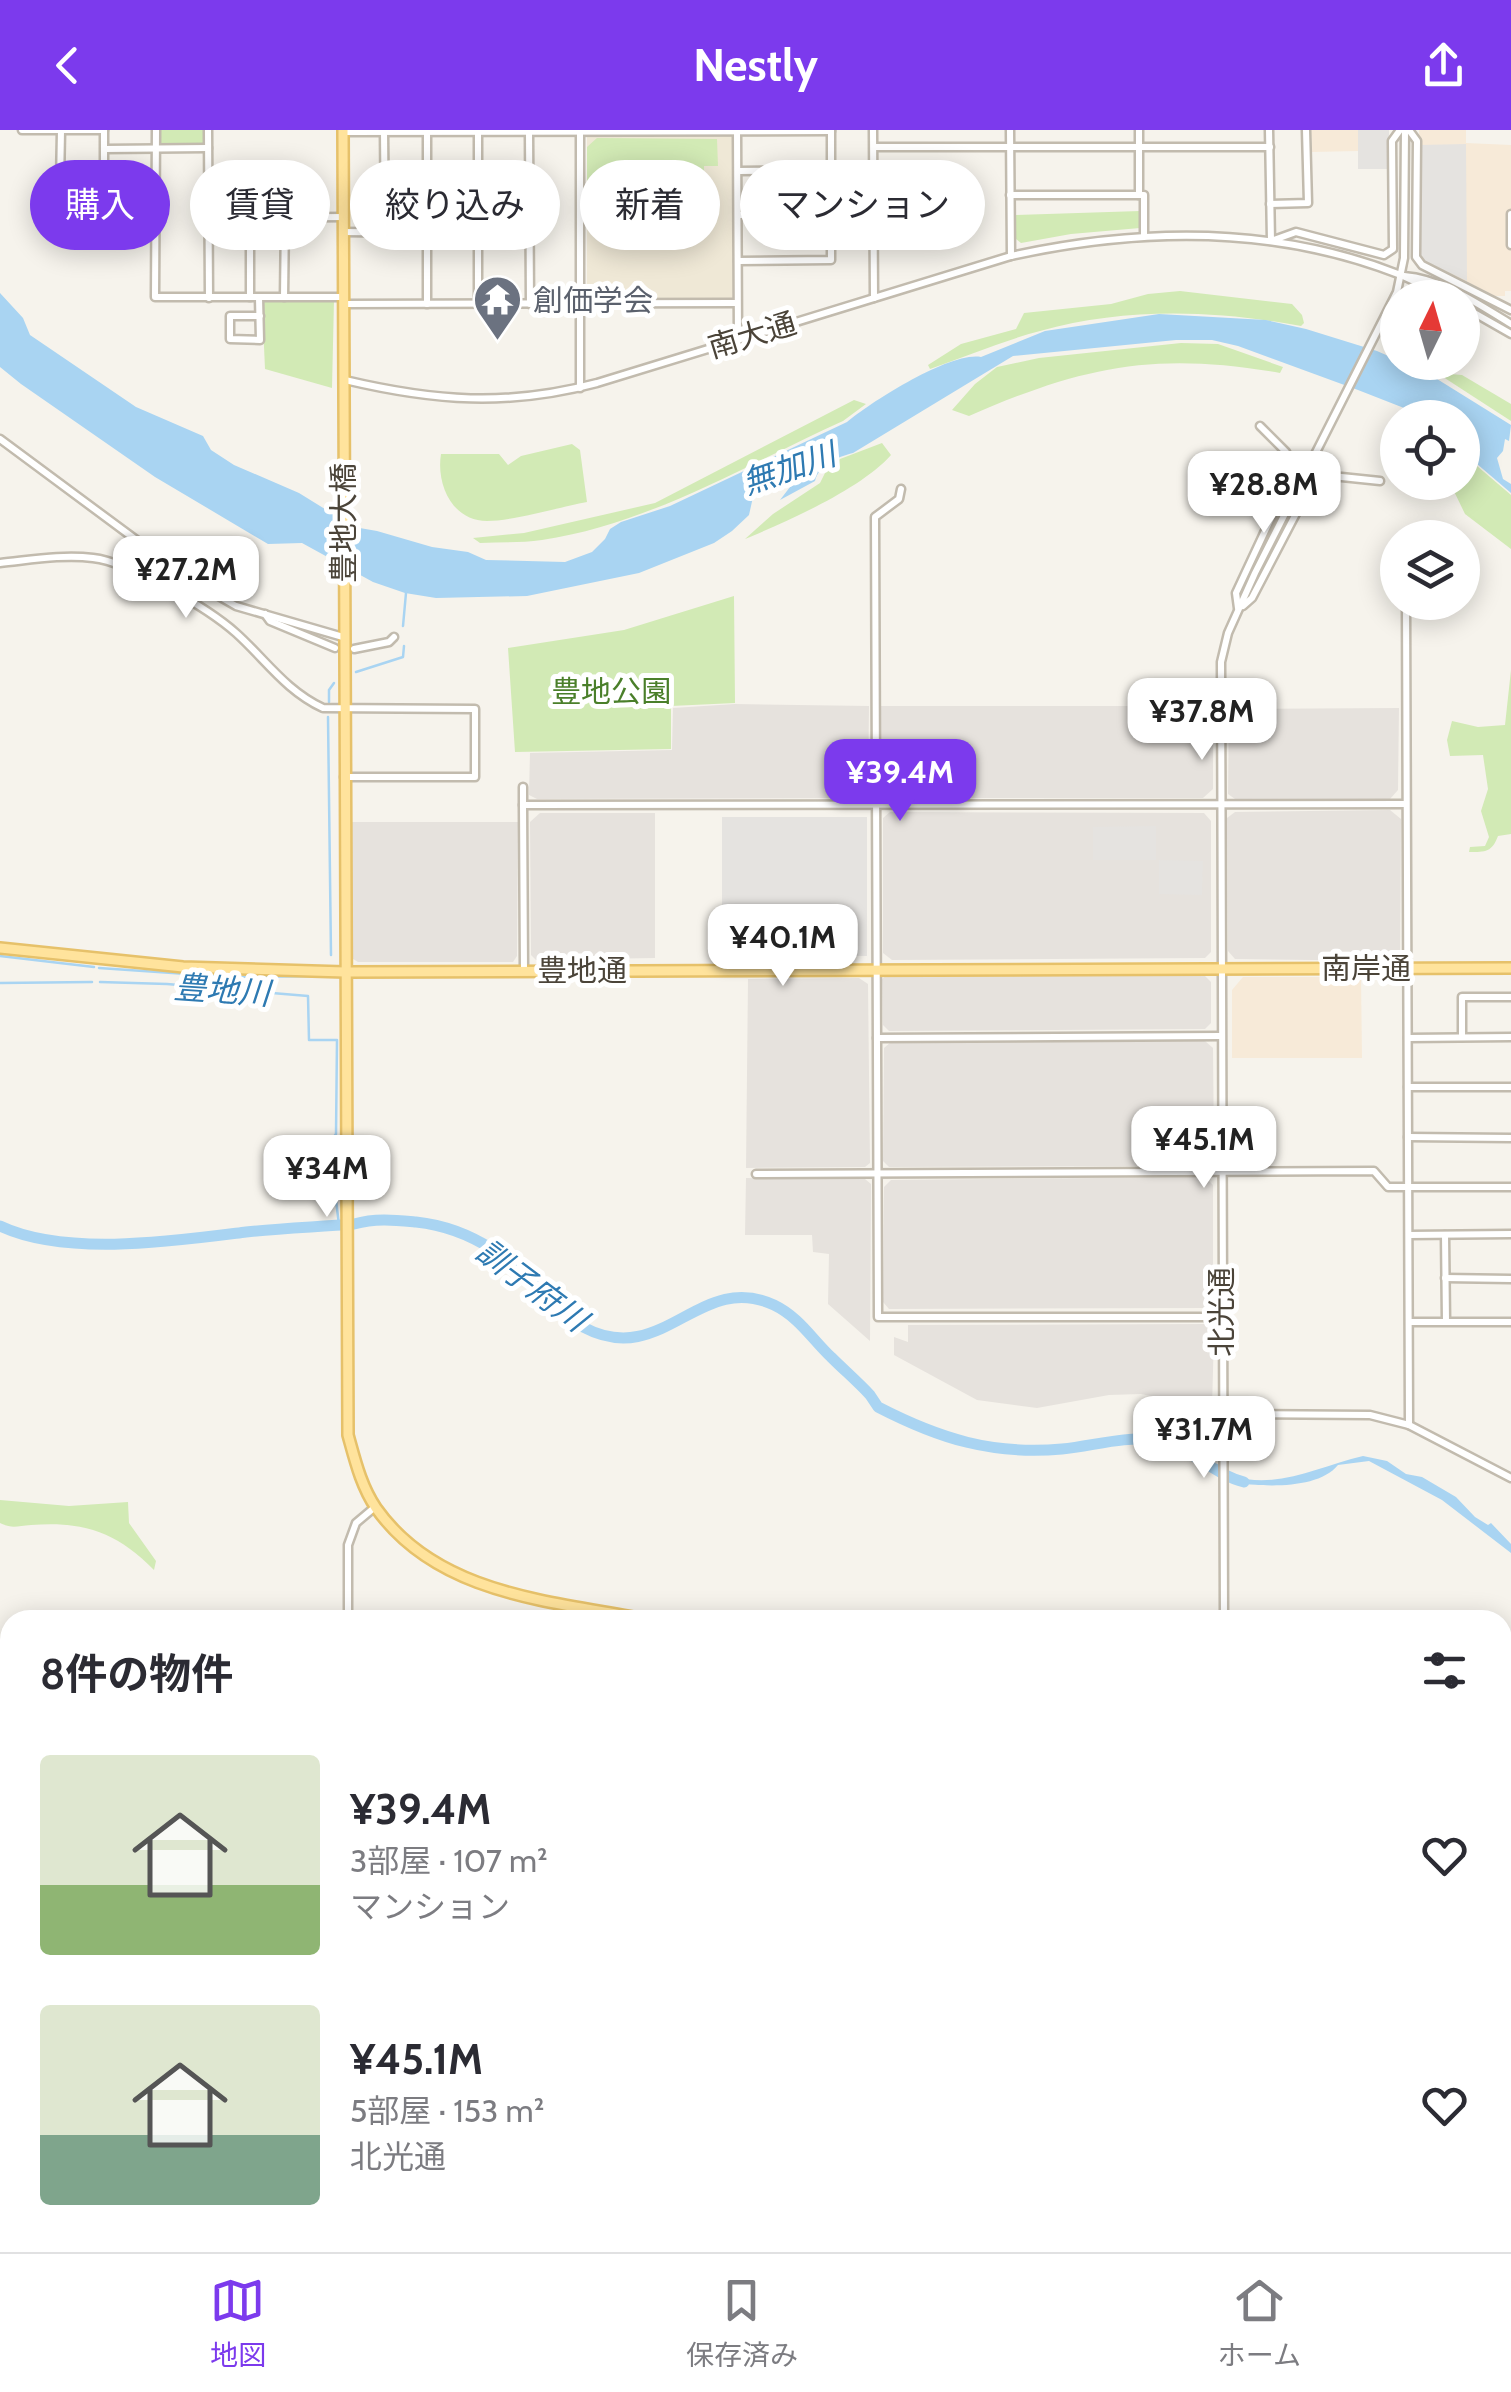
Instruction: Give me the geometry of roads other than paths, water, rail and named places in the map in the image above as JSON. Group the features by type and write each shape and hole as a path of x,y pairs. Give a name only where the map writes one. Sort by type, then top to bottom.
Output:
{"main road":[{"path":"343,131 344,379"},
{"name":"豊地大橋","path":"343,633 344,379"},
{"path":"343,633 348,1436 358,1472 375,1506 408,1544 440,1567 472,1582 602,1610"},
{"name":"豊地通","path":"0,948 182,967 345,972 1221,968"},
{"name":"南岸通","path":"1221,968 1511,968"}],"street":[{"path":"22,130 104,130 104,225 95,227 60,183 61,131"},
{"path":"156,130 155,297 426,304 738,303"},
{"path":"208,130 208,160"},
{"path":"343,131 831,130 831,160"},
{"path":"874,130 874,160"},
{"path":"1010,130 1010,256"},
{"path":"1139,130 1139,195"},
{"path":"1270,130 1270,241 1296,232 1384,255 1393,249 1392,142 1405,130"},
{"path":"1270,204 1308,203 1306,130"},
{"path":"1238,610 1403,276 1405,130"},
{"path":"1405,130 1417,142 1416,257 1422,265 1511,310"},
{"path":"478,131 478,304"},
{"path":"580,131 580,388"},
{"path":"737,131 738,339"},
{"path":"384,132 384,160"},
{"path":"427,132 427,160"},
{"path":"529,132 530,304"},
{"path":"874,147 1270,147"},
{"path":"105,149 208,148"},
{"path":"1010,195 1144,196 1144,236"},
{"path":"1511,214 1511,246"},
{"path":"330,217 344,217"},
{"path":"344,232 350,232"},
{"name":"南大通","path":"344,379 422,396 473,401 538,397 580,388 1010,256 1072,242 1192,235 1270,241 1354,260 1411,280"},
{"path":"209,250 209,298"},
{"path":"250,250 250,298"},
{"path":"284,298 285,250"},
{"path":"426,304 427,250"},
{"path":"738,261 831,260 831,250"},
{"path":"874,250 874,298"},
{"name":"南大通","path":"1403,276 1422,277 1511,324"},
{"path":"260,298 260,316 260,340 230,339 230,316 260,316"},
{"path":"1480,316 1511,334"},
{"path":"1238,610 1236,593 1296,473 1286,452 1260,426"},
{"path":"0,438 177,570 236,606 343,633"},
{"path":"1238,610 1252,598 1311,480 1332,476 1380,481"},
{"path":"901,489 899,499 875,517 878,1317 1220,1317"},
{"path":"0,562 95,558 132,571 208,612 237,634 300,698 322,708 474,709 475,776 344,777"},
{"path":"175,595 177,570"},
{"name":"北光通","path":"1224,1610 1220,1317 1221,662 1238,610"},
{"path":"264,614 270,621 336,648"},
{"path":"1406,620 1409,1426"},
{"path":"354,650 390,642 394,636"},
{"path":"523,786 524,970"},
{"path":"523,806 1405,804"},
{"path":"1462,1037 1462,998 1511,996"},
{"path":"877,1038 1221,1036"},
{"path":"1408,1038 1511,1037"},
{"path":"1408,1088 1511,1087"},
{"path":"1408,1138 1511,1138"},
{"path":"756,1174 1374,1172 1388,1188 1511,1187"},
{"path":"1409,1235 1511,1234"},
{"path":"1444,1235 1446,1322"},
{"path":"1445,1278 1511,1279"},
{"path":"1410,1322 1511,1322"},
{"path":"1222,1414 1370,1415 1409,1426 1511,1478"},
{"path":"348,1610 348,1545 356,1523 375,1506"}],"water":[{"name":"無加川","path":"0,293 23,318 30,335 136,407 203,436 211,450 234,465 299,493 354,527 468,552 486,560 565,562 592,552 610,529 621,522 670,506 847,422 932,370 968,357 981,357 1045,331 1159,314 1266,320 1380,352 1380,380 1439,380 1471,400 1384,400 1212,340 1013,356 853,453 830,462 815,481 780,500 790,487 813,475 786,473 763,479 755,488 749,515 714,543 639,573 527,596 436,598 373,582 302,543 268,544 155,477 0,367"},
{"path":"1480,406 1511,425 1509,441 1505,439 1497,458 1503,479 1511,484 1511,493 1480,467"},
{"path":"1363,1456 1387,1461 1456,1497 1475,1517 1491,1523 1511,1544 1511,1553 1442,1500 1369,1461 1338,1465 1303,1483 1232,1482 1232,1476 1266,1480 1299,1475"}],"waterway":[{"path":"403,626 406,593"},
{"path":"356,672 403,657 404,646"},
{"path":"329,702 329,690 334,683"},
{"path":"328,717 331,955"},
{"path":"0,956 94,967"},
{"path":"99,968 231,977 331,976"},
{"name":"豊地川","path":"0,983 92,982"},
{"name":"豊地川","path":"100,982 308,996 309,1040 337,1040 336,1134 329,1143 333,1181"},
{"name":"豊地川","path":"336,1200 339,1225"},
{"name":"訓子府川","path":"0,1226 26,1236 88,1244 187,1239 377,1220 442,1227 488,1246 583,1327 611,1337 636,1337 724,1300 748,1298 774,1305 791,1316 878,1407 923,1428 967,1442 1012,1449 1062,1449 1120,1440 1154,1440 1177,1447 1244,1482"}],"place":[{"name":"創価学会","path":"498,342"}],"park label":[{"name":"豊地公園","path":"611,691"}]}
